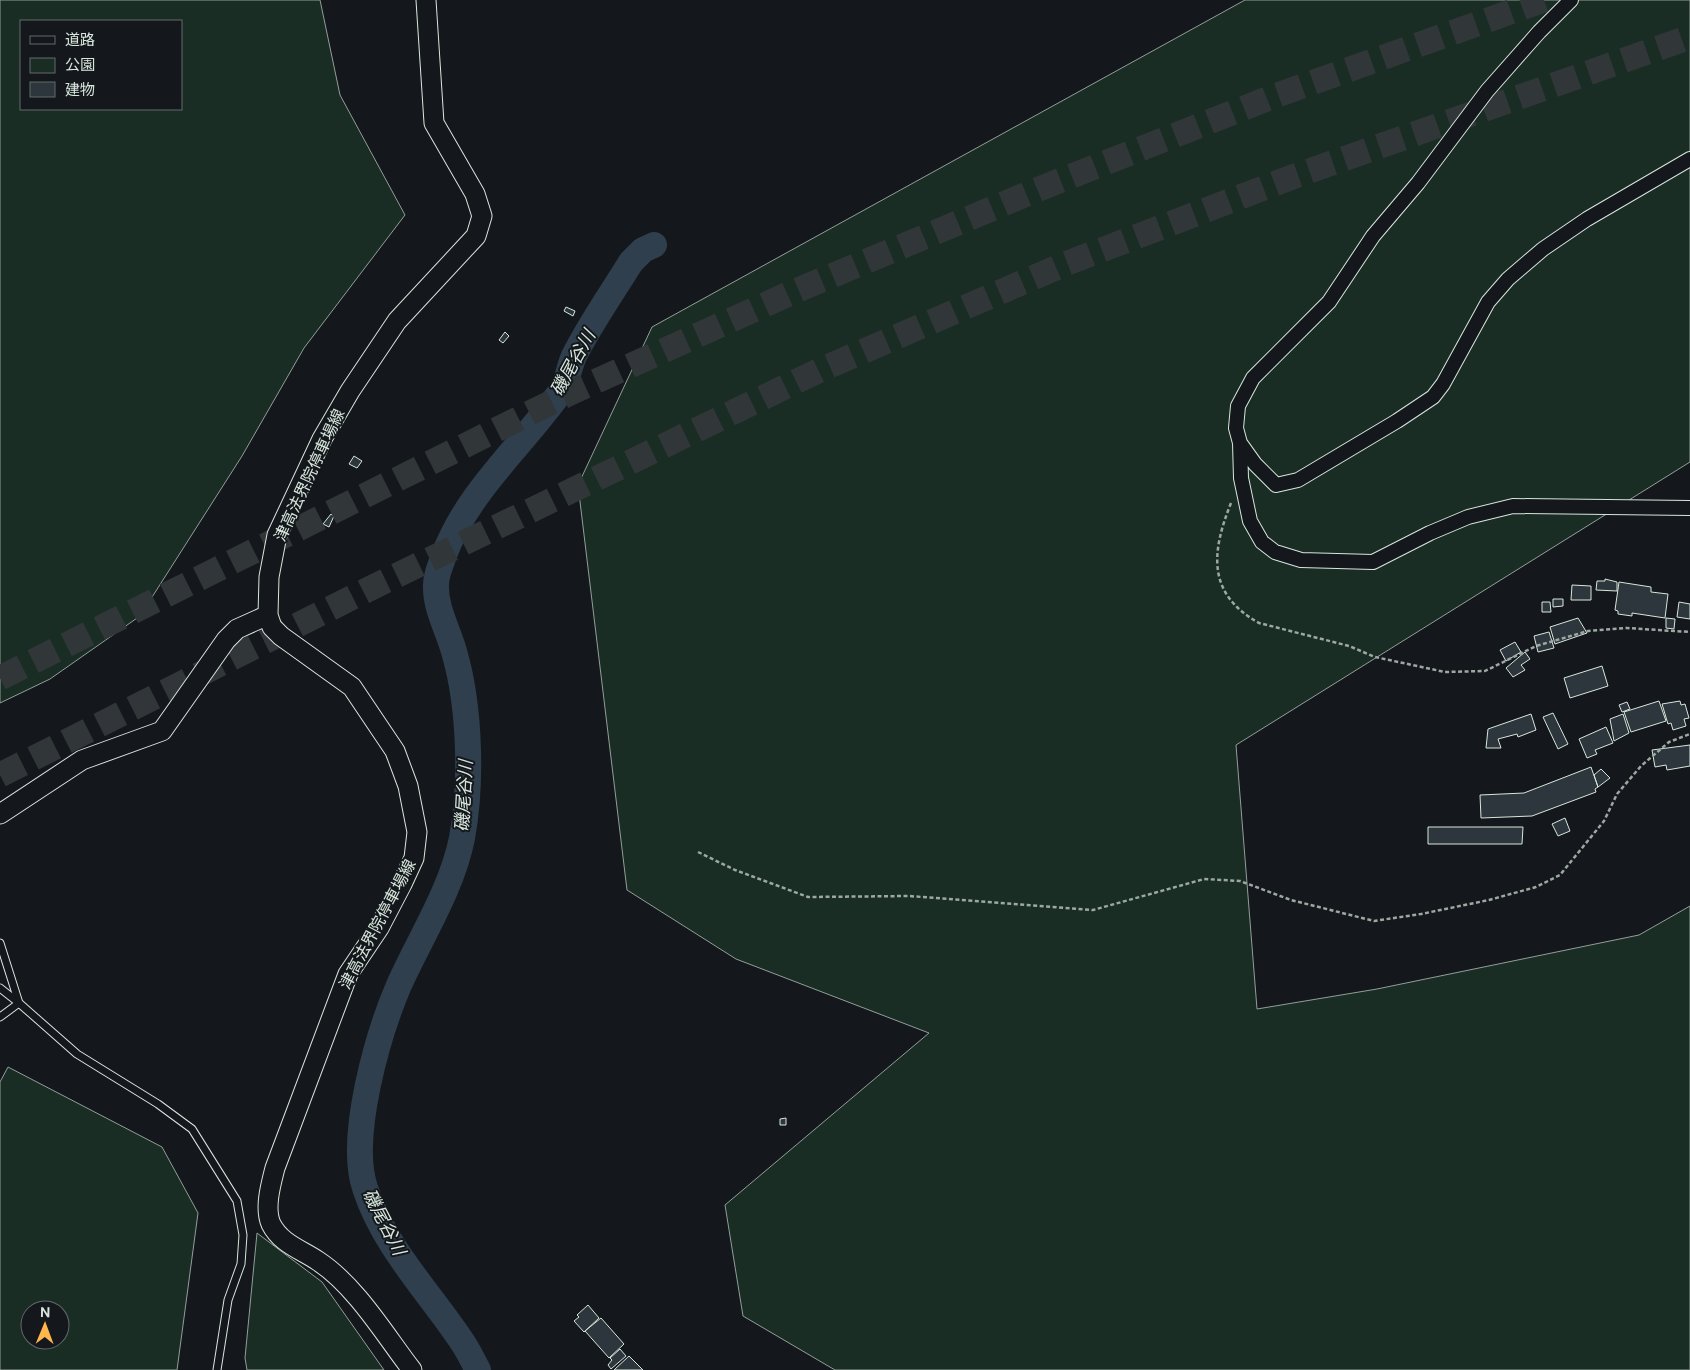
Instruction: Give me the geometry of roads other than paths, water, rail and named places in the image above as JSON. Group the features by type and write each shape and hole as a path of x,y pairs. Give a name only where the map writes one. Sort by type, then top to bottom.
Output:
{"main road":[{"name":"津高法界院停車場線","path":"412,1370 354,1294 319,1261 293,1247 281,1237 271,1223 269,1189 278,1159 348,974 379,928 402,884 414,858 417,832 408,786 396,751 352,687 280,636 272,627 268,615 269,577 277,534 322,439 350,391 397,321 476,236 482,216 475,194 434,123 426,0"},
{"path":"0,814 82,760 162,730 226,640 237,629 268,615"}],"street":[{"path":"1571,0 1539,32 1487,91 1418,182 1373,236 1329,302 1252,378 1238,406 1236,428 1240,444 1241,478 1250,521 1262,542 1274,552 1301,560 1373,562 1430,533 1468,517 1513,506 1690,508"},
{"path":"1240,444 1255,464 1276,486 1298,480 1397,421 1433,397 1443,384 1488,302 1508,279 1543,249 1587,219 1690,159"}],"lane":[{"path":"0,943 19,1003"},
{"path":"0,988 77,1054 158,1104 192,1129 237,1201 243,1235 241,1264 228,1300 217,1370"},
{"path":"0,1017 19,1003"}],"waterway":[{"name":"磯尾谷川","path":"478,1370 463,1343 409,1269 384,1230 373,1210 365,1188 361,1167 360,1142 363,1114 382,1030 407,967 435,913 451,876 462,838 465,817 468,746 464,698 455,655 438,603 436,594 437,577 454,532 467,510 481,489 561,391 580,344 631,262 643,250 654,245"}],"tunnel":[{"path":"0,678 570,393 793,292 1039,189 1272,97 1544,0"},
{"path":"0,775 371,588 820,370 1065,264 1295,176 1690,37"}]}
